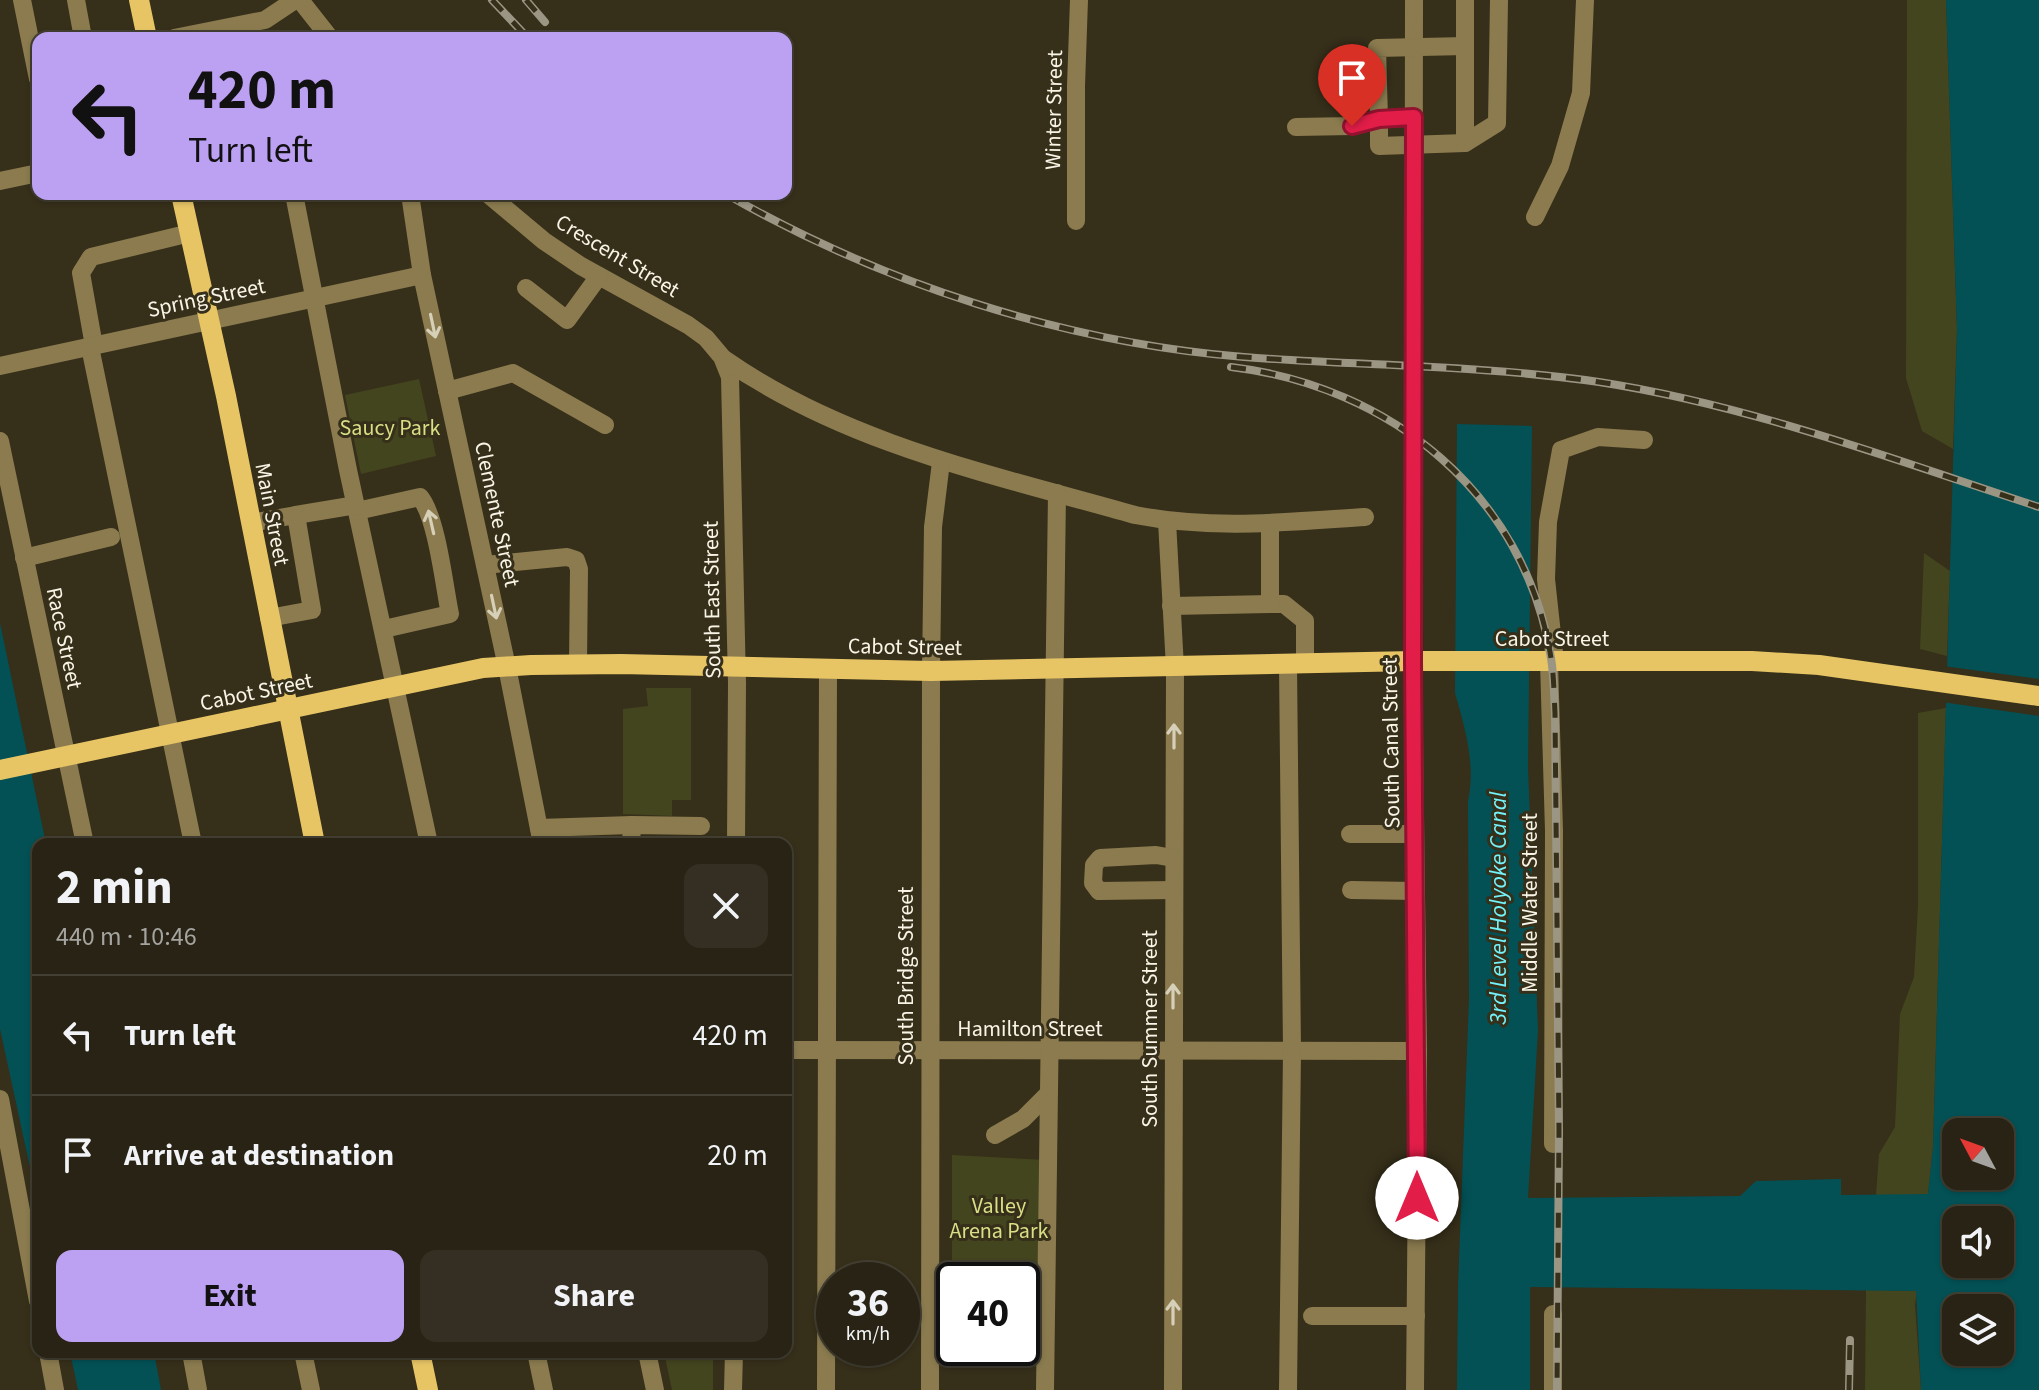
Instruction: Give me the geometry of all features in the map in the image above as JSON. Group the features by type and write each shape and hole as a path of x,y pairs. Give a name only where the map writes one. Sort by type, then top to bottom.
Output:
{"main road":[{"path":"139,0 146,32"},
{"name":"Main Street","path":"182,200 314,838"},
{"name":"Cabot Street","path":"0,770 483,668 578,664 931,671 1413,661 1752,661 1819,665 2039,696"},
{"path":"421,1358 428,1390"}],"street":[{"path":"22,0 32,49"},
{"path":"76,0 82,32"},
{"path":"204,32 265,20 297,0 325,32"},
{"name":"Winter Street","path":"1076,221 1079,0"},
{"name":"South Canal Street","path":"1414,0 1413,661 1418,1051 1415,1390"},
{"path":"1465,0 1465,143"},
{"path":"1465,46 1377,48 1379,146 1465,143 1497,123 1499,0"},
{"path":"1535,217 1560,166 1581,93 1585,0"},
{"path":"1296,127 1352,126 1379,119 1414,117"},
{"path":"0,181 32,174"},
{"path":"295,200 428,838"},
{"name":"Clemente Street","path":"411,200 422,275 541,836"},
{"name":"Crescent Street","path":"495,200 544,241 599,276 688,325 706,338 722,357 758,383 877,438 941,462 1167,521 1242,525 1365,517"},
{"path":"190,233 91,257 81,273 92,346 192,838"},
{"name":"Spring Street","path":"0,366 422,275"},
{"path":"526,288 567,320 599,276"},
{"name":"South East Street","path":"722,357 733,395 736,838"},
{"path":"447,391 513,373 605,425"},
{"name":"Middle Water Street","path":"1553,1144 1554,831 1547,662 1548,522 1561,450 1598,437 1644,440"},
{"name":"Race Street","path":"0,441 60,755 83,838"},
{"name":"South Bridge Street","path":"930,1390 928,1051 932,563 941,462"},
{"path":"1045,1390 1057,493"},
{"path":"251,523 420,497 427,506 434,533 450,614 384,629"},
{"path":"269,618 312,610 296,515"},
{"name":"South Summer Street","path":"1167,521 1175,668 1173,1390"},
{"path":"1270,523 1270,604"},
{"path":"24,558 111,537"},
{"path":"485,565 567,557 576,560 579,569 578,664"},
{"path":"1171,606 1284,604 1305,621 1297,665 1288,1390"},
{"path":"826,1390 828,669"},
{"path":"541,836 632,825 701,826"},
{"path":"631,838 632,825"},
{"path":"1350,834 1415,834"},
{"path":"1173,858 1156,855 1100,858 1094,865 1093,883 1099,891 1173,890"},
{"path":"1351,890 1416,891"},
{"name":"Hamilton Street","path":"792,1050 1418,1051"},
{"path":"995,1135 1023,1119 1048,1094"},
{"path":"0,1099 5,1149 32,1273"},
{"path":"1553,1314 1553,1390"},
{"path":"1312,1316 1416,1316"},
{"path":"49,1358 55,1390"},
{"path":"192,1358 198,1390"},
{"path":"304,1358 311,1390"},
{"path":"537,1358 544,1390"},
{"path":"648,1358 655,1390"},
{"path":"733,1390 734,1358"}],"green space":[{"path":"1907,0 1946,0 1957,330 1953,449 1922,431 1906,378"},
{"name":"Saucy Park","path":"419,379 436,456 361,474 345,395"},
{"path":"1924,553 1950,571 1947,656 1920,649"},
{"path":"646,688 691,688 691,800 672,800 672,816 623,814 623,709 648,706"},
{"path":"1946,708 1933,1147 1928,1195 1876,1195 1879,1154 1895,1127 1900,1014 1914,977 1918,906 1918,713"},
{"name":"Valley Arena Park","path":"952,1155 1046,1160 1045,1277 1040,1277 1040,1262 952,1262"},
{"path":"1866,1290 1917,1291 1915,1305 1921,1390 1865,1390"},
{"path":"665,1358 713,1358 713,1390 672,1390"}],"water":[{"name":"3rd Level Holyoke Canal","path":"1946,0 2039,0 2039,1390 1921,1390 1916,1291 1530,1287 1530,1390 1457,1390 1469,998 1468,801 1471,774 1466,733 1455,693 1457,424 1532,426 1528,767 1538,1031 1528,1198 1740,1196 1756,1181 1841,1179 1841,1195 1928,1194 1933,1147 1957,330"},
{"path":"0,623 45,838 32,838 32,1176 0,1029"},
{"path":"71,1358 155,1358 161,1390 78,1390"}],"pier":[{"path":"1943,666 2039,679 2039,716 1942,702"}],"railway":[{"path":"492,0 522,32"},
{"path":"526,0 545,22"},
{"path":"737,200 847,255 911,281 1042,323 1177,350 1244,357 1510,372 1655,392 1766,419 2039,507"},
{"path":"1231,367 1289,378 1344,397 1395,424 1441,458 1480,499 1512,546 1536,599 1551,658 1555,713 1559,1130 1557,1390"},
{"path":"1849,1390 1850,1340"}],"route":[{"path":"1352,126 1379,119 1414,117 1413,661 1417,1198"}]}
